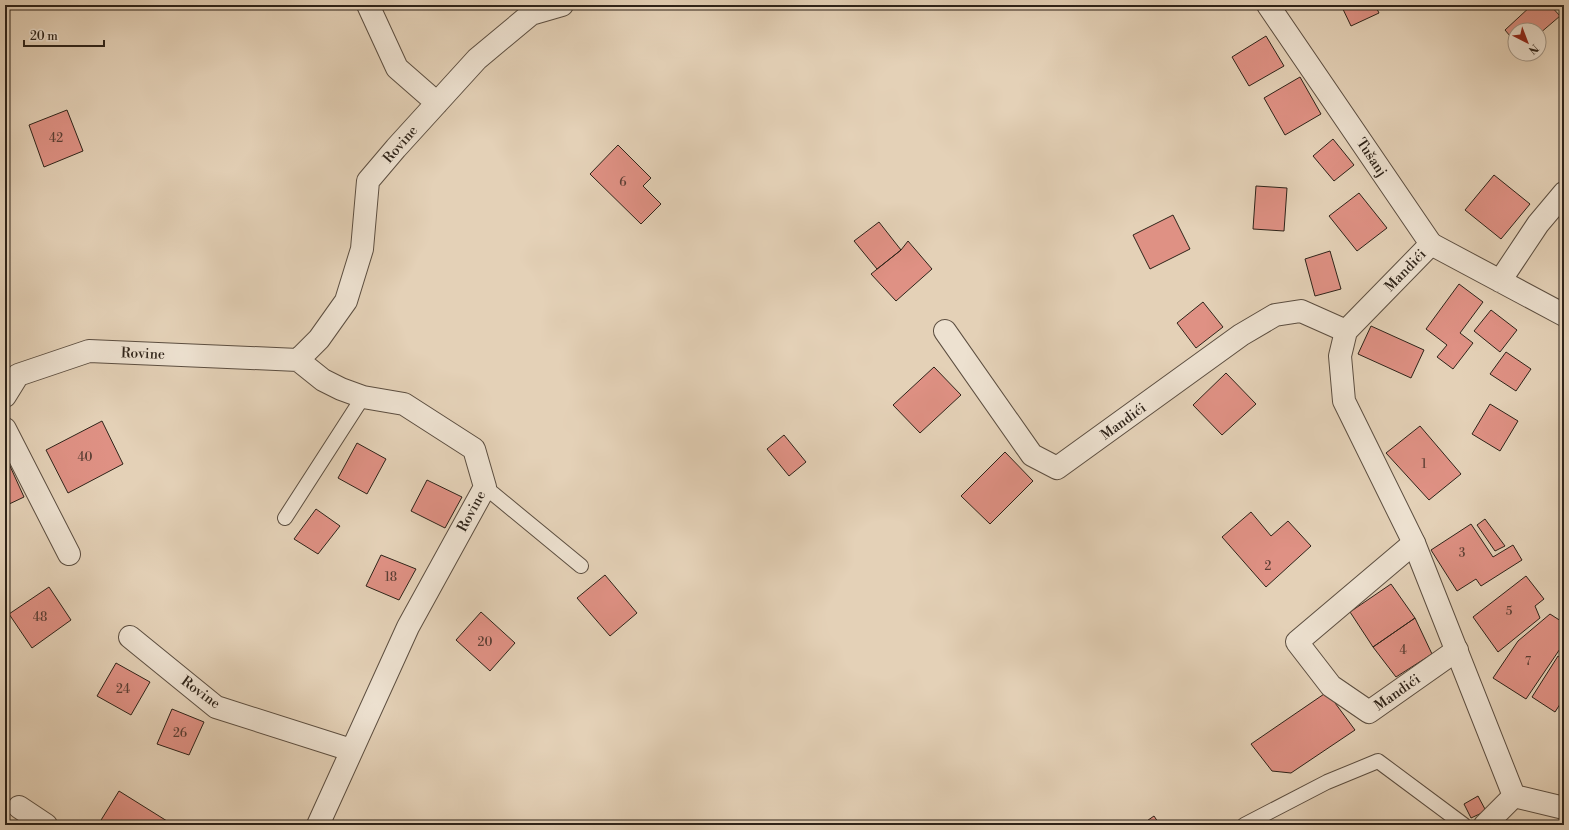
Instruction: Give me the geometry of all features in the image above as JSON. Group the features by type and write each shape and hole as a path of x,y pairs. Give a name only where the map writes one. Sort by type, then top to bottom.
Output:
{"street":[{"path":"368,5 397,68 437,103"},
{"name":"Rovine","path":"298,360 320,339 346,301 362,249 368,181 477,59 531,14 562,5"},
{"name":"Tušanj","path":"1268,5 1431,244 1564,315"},
{"path":"1500,281 1538,224 1564,193"},
{"name":"Mandići","path":"945,331 1032,455 1057,468 1241,335 1275,316 1301,312 1346,331 1431,244"},
{"path":"1346,331 1340,356 1344,401 1414,543 1514,796"},
{"name":"Rovine","path":"5,396 18,375 89,351 298,360 323,380 341,389 362,397 404,404 474,449 486,487 408,627 318,825"},
{"path":"6,433 69,554"},
{"name":"Mandići","path":"1414,543 1297,642 1331,686 1369,712 1457,650"},
{"name":"Rovine","path":"130,636 216,707 351,750"},
{"path":"1514,796 1564,808"},
{"path":"1485,825 1514,796"},
{"path":"19,807 46,825"}],"lane":[{"path":"285,518 362,397"},
{"path":"486,487 581,566"},
{"path":"1244,825 1327,782 1378,761 1464,825"}],"building":[{"path":"1341,5 1375,5 1379,13 1351,26"},
{"path":"1532,5 1550,5 1560,16 1547,27 1547,22 1514,22"},
{"path":"1266,36 1284,66 1249,86 1232,57"},
{"path":"1300,77 1321,114 1285,135 1264,98"},
{"path":"67,110 83,151 44,167 29,125"},
{"path":"1333,139 1354,165 1334,181 1313,156"},
{"path":"618,145 651,178 643,186 661,204 641,224 590,174"},
{"path":"1494,175 1530,204 1501,239 1465,210"},
{"path":"1256,186 1287,188 1284,231 1253,229"},
{"path":"1359,193 1387,228 1357,251 1329,216"},
{"path":"1173,215 1190,249 1150,269 1133,235"},
{"path":"879,222 901,250 877,269 854,241"},
{"path":"908,241 932,269 896,301 871,274 901,250"},
{"path":"1330,251 1341,289 1315,296 1305,259"},
{"path":"1459,284 1483,302 1460,333 1473,343 1453,369 1437,357 1447,345 1426,329"},
{"path":"1203,302 1223,327 1196,348 1177,323"},
{"path":"1491,310 1517,330 1500,352 1474,331"},
{"path":"1371,326 1424,350 1411,378 1358,354"},
{"path":"1506,352 1531,369 1516,391 1490,374"},
{"path":"934,367 961,395 920,433 893,405"},
{"path":"1226,373 1256,404 1222,435 1193,405"},
{"path":"1490,404 1518,421 1500,451 1472,434"},
{"path":"102,421 123,464 68,493 46,450"},
{"path":"1420,426 1461,474 1429,500 1386,453"},
{"path":"784,435 806,462 789,476 767,449"},
{"path":"357,443 386,459 367,494 338,478"},
{"path":"1005,452 1033,481 990,524 961,496"},
{"path":"5,455 24,497 5,506"},
{"path":"427,480 462,497 445,528 411,511"},
{"path":"316,509 340,526 318,554 294,539"},
{"path":"1251,512 1271,536 1288,521 1311,546 1266,587 1222,537"},
{"path":"1485,519 1505,546 1495,551 1477,525"},
{"path":"1471,524 1493,557 1513,545 1522,560 1481,586 1476,579 1457,591 1431,550"},
{"path":"381,555 416,569 399,600 366,586"},
{"path":"605,575 637,613 610,636 577,598"},
{"path":"1526,576 1544,599 1535,606 1540,618 1498,652 1473,617"},
{"path":"1391,584 1415,618 1373,647 1350,612"},
{"path":"49,587 71,620 32,648 9,614"},
{"path":"481,612 515,643 490,671 456,640"},
{"path":"1550,614 1564,623 1564,643 1526,699 1493,678 1518,641"},
{"path":"1415,618 1432,654 1396,677 1373,647"},
{"path":"1558,656 1564,660 1564,698 1555,712 1532,697"},
{"path":"116,663 150,682 131,715 97,696"},
{"path":"1327,692 1355,730 1291,773 1272,771 1251,744"},
{"path":"172,709 204,722 189,755 157,744"},
{"path":"119,791 167,821 165,825 98,825"},
{"path":"1478,796 1486,811 1471,818 1464,804"},
{"path":"1154,816 1160,825 1141,825"}]}
